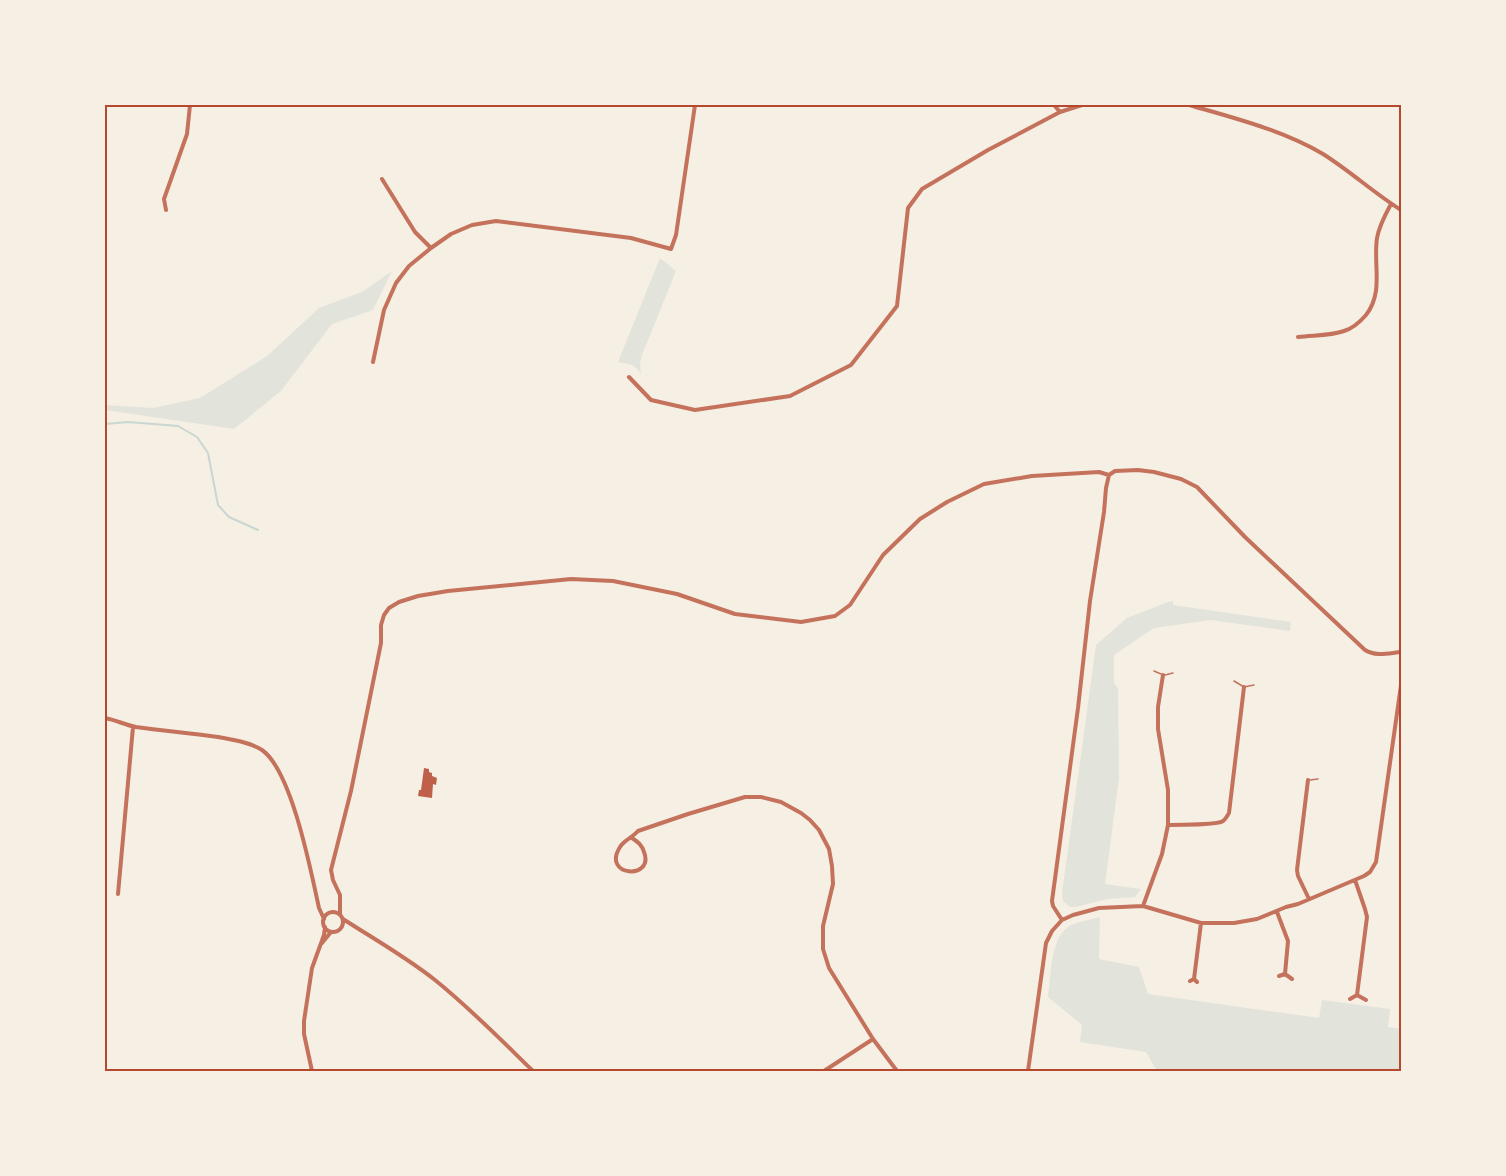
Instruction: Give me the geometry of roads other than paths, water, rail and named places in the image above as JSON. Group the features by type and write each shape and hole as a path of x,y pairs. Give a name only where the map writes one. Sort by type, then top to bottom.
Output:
{"street":[{"path":"166,210 164,199 187,134 190,105"},
{"path":"373,362 384,310 391,291 409,266 431,248 461,229 496,221 631,238 671,249 676,235 695,105"},
{"path":"1054,105 1060,112"},
{"path":"629,376 651,400 695,410 790,396 851,365 897,306 908,208 922,189 988,150 1060,112 1082,105"},
{"path":"1190,105 1261,127 1305,145 1323,154 1401,210"},
{"path":"382,179 415,232 431,248"},
{"path":"1298,337 1345,331 1358,324 1369,310 1377,288 1377,240 1384,216 1392,204"},
{"path":"1062,920 1052,901 1106,488 1109,476 1115,471 1146,471 1181,479 1197,487 1245,537 1365,650 1377,654 1401,652"},
{"path":"342,927 340,895 331,875 351,791 381,643 381,625 389,608 399,602 448,591 571,579 613,581 677,594 735,614 801,621 835,616 850,605 882,555 920,519 947,502 984,484 1032,476 1099,472 1109,476"},
{"path":"1143,906 1162,854 1168,825 1168,790 1158,729 1158,707 1163,675"},
{"path":"1028,1071 1046,944 1052,931 1062,920 1100,908 1143,906 1201,923 1234,923 1257,919 1277,912 1370,872 1376,862 1401,686"},
{"path":"1168,825 1215,823 1226,818 1244,687"},
{"path":"105,718 133,727 242,741 266,754 276,767 298,821 325,927 312,968 304,1021 304,1034 312,1071"},
{"path":"118,894 133,727"},
{"path":"1308,780 1297,870 1309,899"},
{"path":"632,838 640,845 646,857 641,868 632,872 618,865 616,856 621,844 645,828 745,797 760,797 782,802 801,813 819,830 829,849 832,884 823,926 823,949 829,968 873,1040 897,1071"},
{"path":"1355,880 1367,917 1357,995"},
{"path":"324,919 340,900"},
{"path":"319,908 341,917 434,979 533,1071"},
{"path":"1277,912 1288,941 1285,974"},
{"path":"1193,980 1201,923"},
{"path":"325,927 331,932"},
{"path":"321,944 331,932 342,927 358,929"},
{"path":"1279,976 1285,974"},
{"path":"1285,974 1292,979"},
{"path":"1350,999 1357,995"},
{"path":"1357,995 1366,1000"},
{"path":"824,1071 873,1040"}],"lane":[{"path":"1155,671 1163,675 1173,673"},
{"path":"1234,681 1244,687 1254,685"},
{"path":"1302,779 1318,779"}],"waterway":[{"path":"105,424 128,422 178,426 197,437 208,453 218,505 229,517 258,530"}]}
